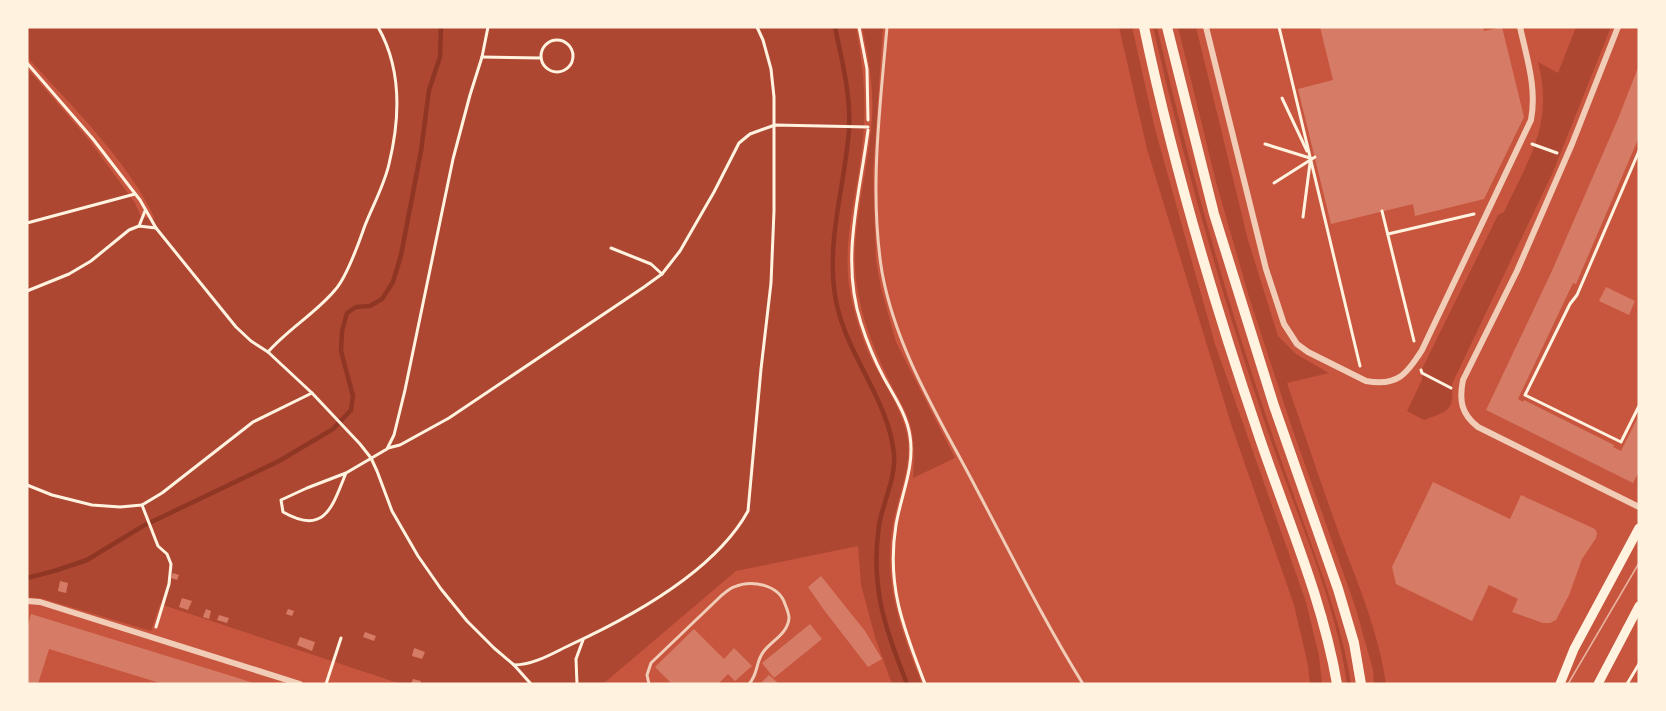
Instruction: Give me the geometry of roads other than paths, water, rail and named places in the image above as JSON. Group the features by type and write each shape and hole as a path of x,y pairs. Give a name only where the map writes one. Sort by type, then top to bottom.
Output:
{"main road":[{"path":"1144,27 1174,158 1220,320 1326,627 1337,684"},
{"path":"1167,27 1189,120 1233,279 1277,417 1338,589 1354,643 1361,684"},
{"path":"1560,684 1574,650 1639,528"},
{"path":"1598,684 1639,606"}],"street":[{"path":"1206,27 1266,269 1284,324 1290,335 1308,352 1366,381 1376,383 1400,378 1410,370 1531,120 1534,103 1533,82 1520,27"},
{"path":"1618,27 1567,156 1517,271 1463,380 1461,404 1464,414 1478,427 1639,507"},
{"path":"27,601 40,602 300,684"}],"lane":[{"path":"887,27 877,146 877,183 878,245 888,300 916,375 1048,624 1083,684"},
{"path":"649,684 647,675 651,663 722,595 734,586 757,584 772,588 783,597 789,617 784,632 763,653 757,664 756,676 749,684"}],"waterway":[{"path":"27,578 87,560 143,526 279,461 333,429 351,410 353,396 341,351 342,331 347,313 356,307 370,306 382,299 393,282 401,255 421,151 429,90 440,57 441,27"},
{"path":"835,27 849,104 849,130 833,248 834,288 845,331 890,432 894,463 879,525 876,568 881,607 907,684"}],"tram line":[{"path":"1568,684 1639,563"}]}
